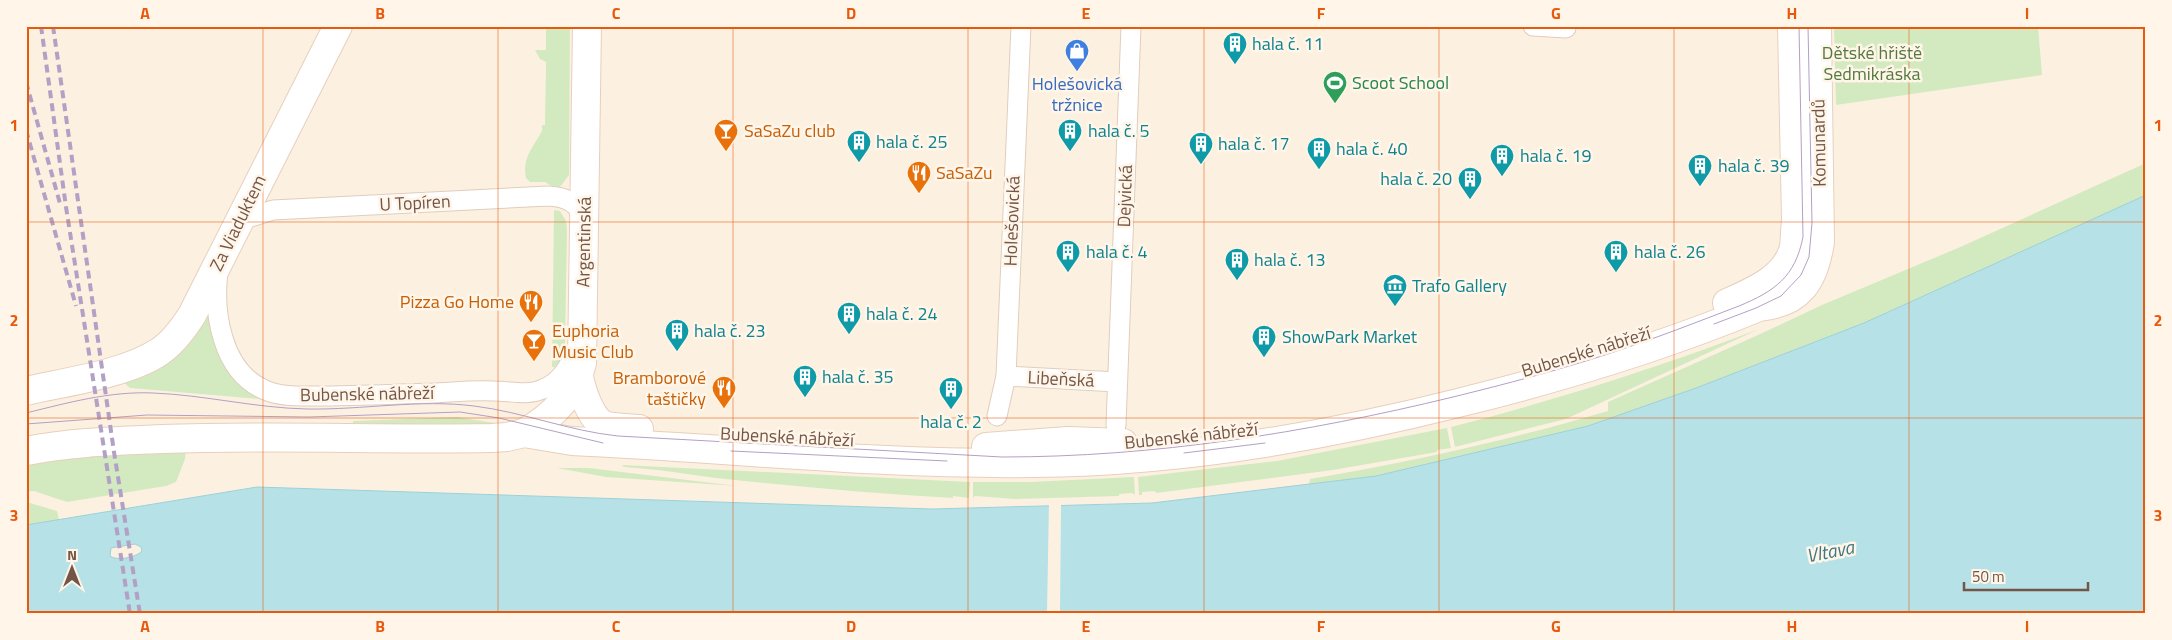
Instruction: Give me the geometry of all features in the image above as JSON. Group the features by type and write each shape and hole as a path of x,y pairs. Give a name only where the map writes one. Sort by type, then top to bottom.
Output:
{"street":[{"name":"Za Viaduktem","path":"26,390 95,375 144,360 166,347 179,334 192,315 219,263 338,26"},
{"name":"Argentinská","path":"524,433 543,421 565,401 579,376 583,334 587,26"},
{"name":"Holešovická","path":"997,416 1006,376 1021,26"},
{"name":"Dejvická","path":"1116,425 1131,26"},
{"path":"1533,26 1566,28"},
{"name":"Komunardů","path":"1792,26 1796,220 1805,254 1820,242 1816,26"},
{"name":"U Topíren","path":"238,222 273,210 548,196 571,201 577,206 584,219"},
{"name":"Bubenské nábřeží","path":"524,433 572,442 911,460 1036,464 1118,460 1216,450 1309,436 1374,423 1515,390 1661,344 1759,307 1776,305 1796,294 1813,273 1805,254 1782,269 1759,288 1725,304 1613,347 1399,402 1235,433 1117,444 1068,441 1036,442 997,447 607,426 598,421 584,395 579,376"},
{"name":"Bubenské nábřeží","path":"219,263 216,300 225,345 238,369 253,384 274,393 331,396 493,391 532,392 551,386 558,380 570,363 583,334"},
{"name":"Libeňská","path":"1006,376 1117,382"},
{"path":"26,434 136,425 280,436"},
{"path":"26,451 84,442 280,436 454,439 507,437 524,433"}],"green space":[{"path":"546,26 570,26 569,175 560,187 555,188 545,182 530,182 526,178 525,171 529,153 542,131 542,125 545,125 546,62 540,59 535,50 546,50"},
{"name":"Dětské hřiště Sedmikráska","path":"1834,26 2038,26 2042,75 1836,105"},
{"path":"2146,163 2146,195 1864,323 1696,388 1589,426 1376,476 1309,484 1310,479 1460,450 1608,411 1608,402 1822,305 1958,248"},
{"path":"554,210 560,211 566,221 567,230 565,345 560,360 555,367 552,367"},
{"path":"205,315 211,316 271,400 130,388 118,377"},
{"path":"1759,329 1566,419 1455,447 1451,427 1529,406 1606,382 1683,357"},
{"path":"457,417 501,424 475,427 353,423 353,421"},
{"path":"1447,428 1451,448 1437,450 1437,452 1333,470 1156,493 1155,491 1142,492 1142,495 1139,495 1138,477 1277,461"},
{"path":"186,447 185,459 176,482 166,486 67,502 34,491 26,492 26,463 44,459"},
{"path":"622,465 970,482 969,498 782,485 624,467"},
{"path":"557,468 589,468 737,486 606,477"},
{"path":"1134,477 1135,495 1132,493 1119,494 1119,496 1015,499 975,496 973,498 973,482 1030,482"},
{"path":"30,503 57,511 59,520 26,525 26,504"}],"water":[{"name":"Vltava","path":"2146,195 2146,614 26,614 26,525 257,487 932,509 1152,503 1376,476 1588,426 1696,388 1864,323","holes":["135,544 141,547 142,551 131,557 113,558 110,556 111,548"]}],"pier":[{"path":"1049,503 1061,503 1060,614 1047,614"}],"tram line":[{"path":"26,413 89,398 137,393 172,394 307,409 453,404 492,409 600,434 618,436 1002,457 1116,453 1172,448 1285,432 1397,410 1532,376 1627,348 1739,306 1763,295 1782,281 1795,263 1803,237 1799,26"},
{"path":"1714,324 1781,296 1801,275 1809,257 1812,223 1808,26"},
{"path":"26,424 147,415 309,417 460,412 499,418 603,443"},
{"path":"1184,453 1265,443"},
{"path":"731,451 947,461"}],"railway":[{"path":"41,26 66,207 130,614"},
{"path":"53,26 114,452 140,614"},
{"path":"26,82 61,207"},
{"path":"26,130 76,306"}],"place":[{"name":"hala č. 11","path":"1235,65"},
{"name":"Holešovická tržnice","path":"1077,72"},
{"name":"Scoot School","path":"1335,104"},
{"name":"SaSaZu club","path":"726,152"},
{"name":"hala č. 5","path":"1070,152"},
{"name":"hala č. 25","path":"859,163"},
{"name":"hala č. 17","path":"1201,165"},
{"name":"hala č. 40","path":"1319,170"},
{"name":"hala č. 19","path":"1502,177"},
{"name":"hala č. 39","path":"1700,187"},
{"name":"SaSaZu","path":"919,194"},
{"name":"hala č. 20","path":"1470,200"},
{"name":"hala č. 4","path":"1068,273"},
{"name":"hala č. 26","path":"1616,273"},
{"name":"hala č. 13","path":"1237,281"},
{"name":"Trafo Gallery","path":"1395,307"},
{"name":"Pizza Go Home","path":"531,323"},
{"name":"hala č. 24","path":"849,335"},
{"name":"hala č. 23","path":"677,352"},
{"name":"ShowPark Market","path":"1264,358"},
{"name":"Euphoria Music Club","path":"534,362"},
{"name":"hala č. 35","path":"805,398"},
{"name":"Bramborové taštičky","path":"724,409"},
{"name":"hala č. 2","path":"951,410"}]}
